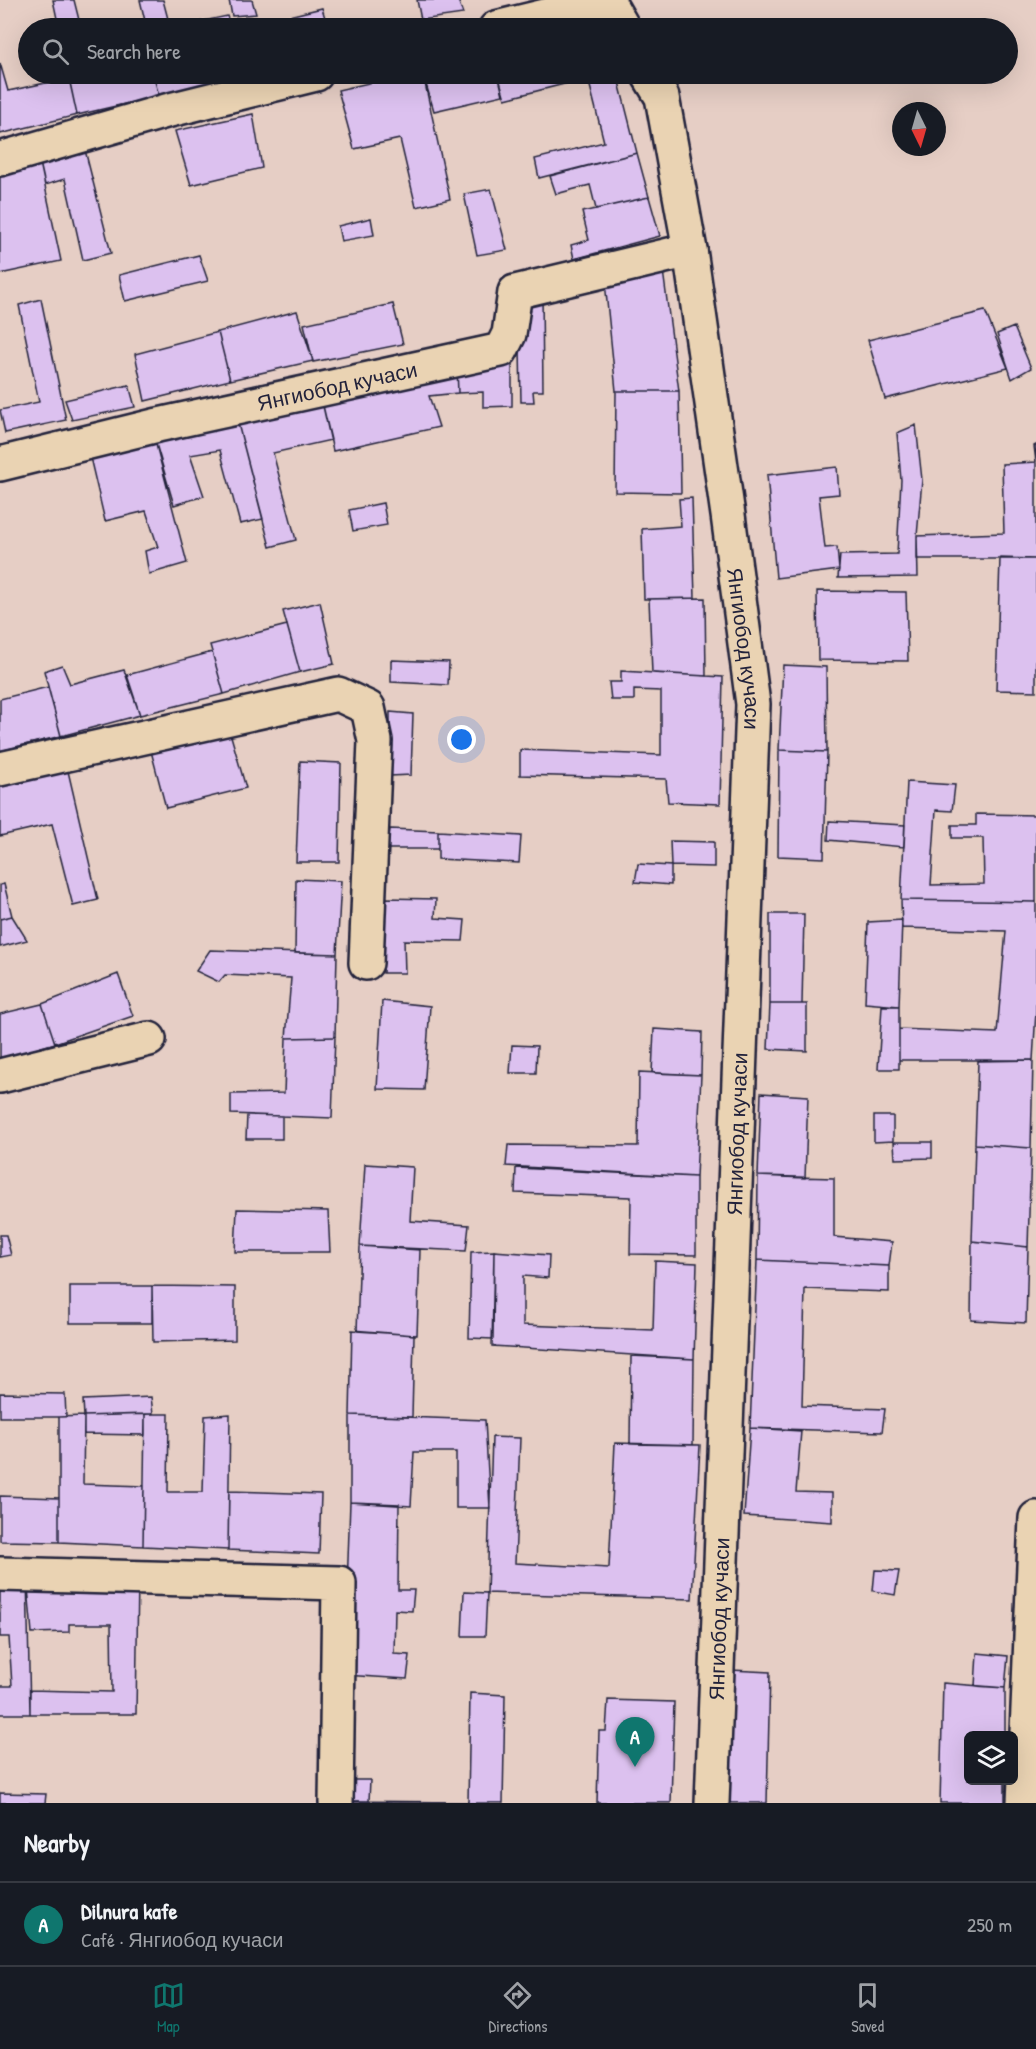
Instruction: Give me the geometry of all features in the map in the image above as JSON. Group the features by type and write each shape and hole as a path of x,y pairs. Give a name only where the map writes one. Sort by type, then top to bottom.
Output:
{"street":[{"path":"536,18 607,0 617,18"},
{"path":"0,159 166,111 275,84"},
{"path":"654,84 662,98 690,250"},
{"name":"Янгиобод кучаси","path":"0,464 158,425 501,350 509,334 515,292 690,250 753,704 712,1803"},
{"path":"0,769 338,694 368,708 375,741 366,963"},
{"path":"0,1076 149,1039"},
{"path":"1024,1803 1036,1518"},
{"path":"0,1574 339,1582 336,1803"}],"building":[{"path":"53,0 74,0 78,18 57,18"},
{"path":"140,0 163,0 168,18 144,18"},
{"path":"229,0 252,0 256,14 232,16"},
{"path":"417,0 458,0 463,14 435,18 421,18"},
{"path":"322,8 325,18 281,18"},
{"path":"0,63 8,91 41,84 70,84 77,115 0,134"},
{"path":"70,84 156,84 159,96 77,115"},
{"path":"156,84 218,84 159,96"},
{"path":"364,84 425,84 450,199 416,207 400,139 354,149 338,90"},
{"path":"426,84 500,84 503,95 434,111"},
{"path":"501,84 564,84 505,99"},
{"path":"590,84 620,84 637,153 539,178 535,159 604,142"},
{"path":"253,114 262,168 191,185 175,131"},
{"path":"84,146 111,253 83,260 65,179 45,185 39,158"},
{"path":"637,153 649,197 596,209 590,185 556,194 550,176"},
{"path":"39,158 61,261 0,274 0,168"},
{"path":"491,189 507,250 477,255 464,194"},
{"path":"649,197 660,236 574,259 571,245 589,240 582,212"},
{"path":"371,218 374,235 341,241 338,226"},
{"path":"199,255 208,281 125,301 119,275"},
{"path":"662,263 679,391 616,391 604,272"},
{"path":"542,293 543,391 533,391 534,402 521,402 519,294"},
{"path":"41,299 66,420 5,433 0,410 39,402 19,305"},
{"path":"393,304 403,344 313,362 304,324"},
{"path":"297,311 313,361 230,380 218,332"},
{"path":"985,311 1008,368 885,399 868,340"},
{"path":"1014,327 1031,368 1012,379 997,334"},
{"path":"218,332 230,380 145,401 135,354"},
{"path":"512,364 512,406 483,407 483,392 458,393 457,368"},
{"path":"457,368 458,393 429,396 439,427 333,451 321,397"},
{"path":"129,385 135,407 72,420 65,400"},
{"path":"616,391 679,391 681,493 615,492"},
{"path":"321,397 331,440 273,453 296,540 270,547 236,416"},
{"path":"236,416 263,519 240,524 220,450 190,455 204,496 174,505 154,437"},
{"path":"916,425 922,480 917,536 918,577 838,578 840,555 897,554 901,480 897,433"},
{"path":"154,437 187,563 149,574 145,551 158,547 146,511 105,521 89,453"},
{"path":"1036,462 1036,559 917,559 917,536 1004,533 1002,464"},
{"path":"837,467 839,494 819,496 825,548 837,547 839,570 776,578 767,475"},
{"path":"692,498 695,598 644,599 642,529 681,526 679,499"},
{"path":"383,503 387,525 353,531 349,510"},
{"path":"1000,558 1036,559 1036,691 996,690"},
{"path":"817,591 906,592 908,661 818,660"},
{"path":"705,598 706,676 652,673 649,599"},
{"path":"320,602 334,664 300,672 283,611"},
{"path":"287,625 300,672 224,694 210,645"},
{"path":"212,652 224,694 140,715 127,675"},
{"path":"391,660 449,662 448,685 391,682"},
{"path":"62,665 70,684 124,670 140,715 61,736 44,671"},
{"path":"783,665 826,667 827,752 779,750"},
{"path":"621,671 723,677 720,804 668,802 666,779 520,775 520,750 661,755 661,691 634,690 634,700 611,700 609,682 621,682"},
{"path":"48,687 61,736 0,751 0,699"},
{"path":"390,712 413,714 411,775 390,776"},
{"path":"229,729 246,788 166,808 151,751"},
{"path":"779,750 827,752 824,858 778,856"},
{"path":"300,761 341,763 339,862 296,862"},
{"path":"68,771 98,900 73,906 52,824 0,836 0,787"},
{"path":"907,782 955,785 952,811 936,810 931,885 984,884 983,838 952,838 952,825 976,825 976,814 1036,815 1036,902 901,900"},
{"path":"829,821 905,825 904,847 828,840"},
{"path":"390,829 438,831 438,849 387,849"},
{"path":"438,831 521,836 519,863 438,859"},
{"path":"670,841 714,842 714,867 671,866"},
{"path":"638,864 671,866 671,885 635,882"},
{"path":"296,879 341,881 337,954 295,953"},
{"path":"4,884 12,916 0,919 0,885"},
{"path":"384,898 436,899 435,918 465,920 463,941 404,940 405,973 383,973"},
{"path":"901,900 1036,902 1036,1011 1033,1060 899,1060 899,1029 997,1033 1006,931 902,928"},
{"path":"770,914 804,914 802,1004 770,1004"},
{"path":"12,916 27,940 0,947 0,919"},
{"path":"902,920 899,1006 865,1003 868,922"},
{"path":"210,950 337,954 335,1037 286,1038 291,978 225,975 219,982 196,971"},
{"path":"118,974 133,1016 55,1043 42,1004"},
{"path":"382,1001 430,1006 424,1090 377,1089"},
{"path":"42,1004 55,1043 0,1060 0,1014"},
{"path":"770,1004 807,1004 807,1051 768,1049"},
{"path":"882,1006 899,1006 899,1069 878,1069"},
{"path":"654,1029 702,1032 701,1075 652,1073"},
{"path":"335,1037 332,1118 231,1114 231,1094 284,1093 286,1038"},
{"path":"512,1045 537,1046 536,1073 510,1073"},
{"path":"1033,1060 1031,1148 975,1144 978,1061"},
{"path":"639,1072 701,1075 696,1177 506,1166 508,1145 638,1146"},
{"path":"761,1093 808,1096 805,1178 758,1176"},
{"path":"247,1115 282,1116 282,1139 246,1139"},
{"path":"874,1116 893,1116 893,1141 874,1142"},
{"path":"894,1142 932,1142 932,1158 895,1159"},
{"path":"975,1144 1031,1148 1028,1247 972,1241"},
{"path":"365,1164 413,1167 410,1221 469,1225 466,1251 360,1246"},
{"path":"516,1168 696,1177 696,1255 630,1254 631,1197 515,1193"},
{"path":"758,1176 834,1178 834,1237 892,1242 889,1266 757,1260"},
{"path":"237,1209 328,1211 330,1252 235,1252"},
{"path":"0,1235 6,1235 11,1255 0,1257"},
{"path":"972,1241 1028,1247 1026,1323 971,1320"},
{"path":"360,1246 420,1250 417,1335 357,1331"},
{"path":"494,1251 493,1339 469,1338 471,1252"},
{"path":"494,1251 549,1255 548,1278 523,1276 523,1325 653,1330 655,1261 697,1263 694,1359 492,1346"},
{"path":"757,1260 889,1266 889,1292 805,1289 802,1406 885,1409 882,1432 750,1428"},
{"path":"70,1286 152,1286 152,1323 70,1323"},
{"path":"152,1286 235,1287 235,1340 153,1342"},
{"path":"352,1330 414,1335 412,1417 350,1415"},
{"path":"631,1356 694,1359 693,1445 630,1444"},
{"path":"0,1393 65,1394 66,1417 0,1417"},
{"path":"151,1397 153,1414 84,1416 83,1400"},
{"path":"145,1414 145,1435 84,1434 84,1416"},
{"path":"145,1414 169,1414 168,1492 203,1492 205,1416 230,1414 228,1550 143,1546"},
{"path":"350,1415 485,1420 490,1508 456,1508 456,1452 414,1452 411,1506 350,1502"},
{"path":"84,1416 83,1484 144,1486 143,1546 59,1542 59,1417"},
{"path":"750,1428 801,1431 796,1492 832,1493 832,1522 744,1516"},
{"path":"492,1437 520,1438 515,1563 609,1568 615,1443 700,1445 692,1599 487,1593"},
{"path":"229,1491 321,1494 319,1554 228,1550"},
{"path":"0,1496 59,1498 59,1542 0,1541"},
{"path":"350,1502 399,1504 398,1590 414,1590 412,1611 395,1610 394,1654 410,1655 407,1679 344,1675"},
{"path":"875,1570 899,1571 895,1595 873,1591"},
{"path":"0,1575 27,1576 30,1714 0,1714 0,1686 12,1686 9,1637 0,1637"},
{"path":"27,1576 138,1579 136,1714 30,1714 30,1690 112,1692 111,1624 69,1624 69,1632 32,1633"},
{"path":"464,1592 487,1593 485,1636 462,1636"},
{"path":"977,1653 1008,1656 1005,1688 975,1686"},
{"path":"731,1670 770,1672 767,1803 728,1803"},
{"path":"943,1683 1005,1688 1005,1731 964,1731 964,1785 1005,1785 1005,1803 940,1803"},
{"path":"470,1693 505,1695 503,1803 468,1803"},
{"path":"608,1700 674,1702 671,1803 597,1803 599,1731 606,1731"},
{"path":"348,1780 370,1780 369,1801 347,1801"},
{"path":"0,1793 46,1794 45,1803 0,1803"},
{"path":"338,1801 468,1802 338,1803"}],"place":[{"name":"Dilnura kafe","path":"635,1767"}]}
